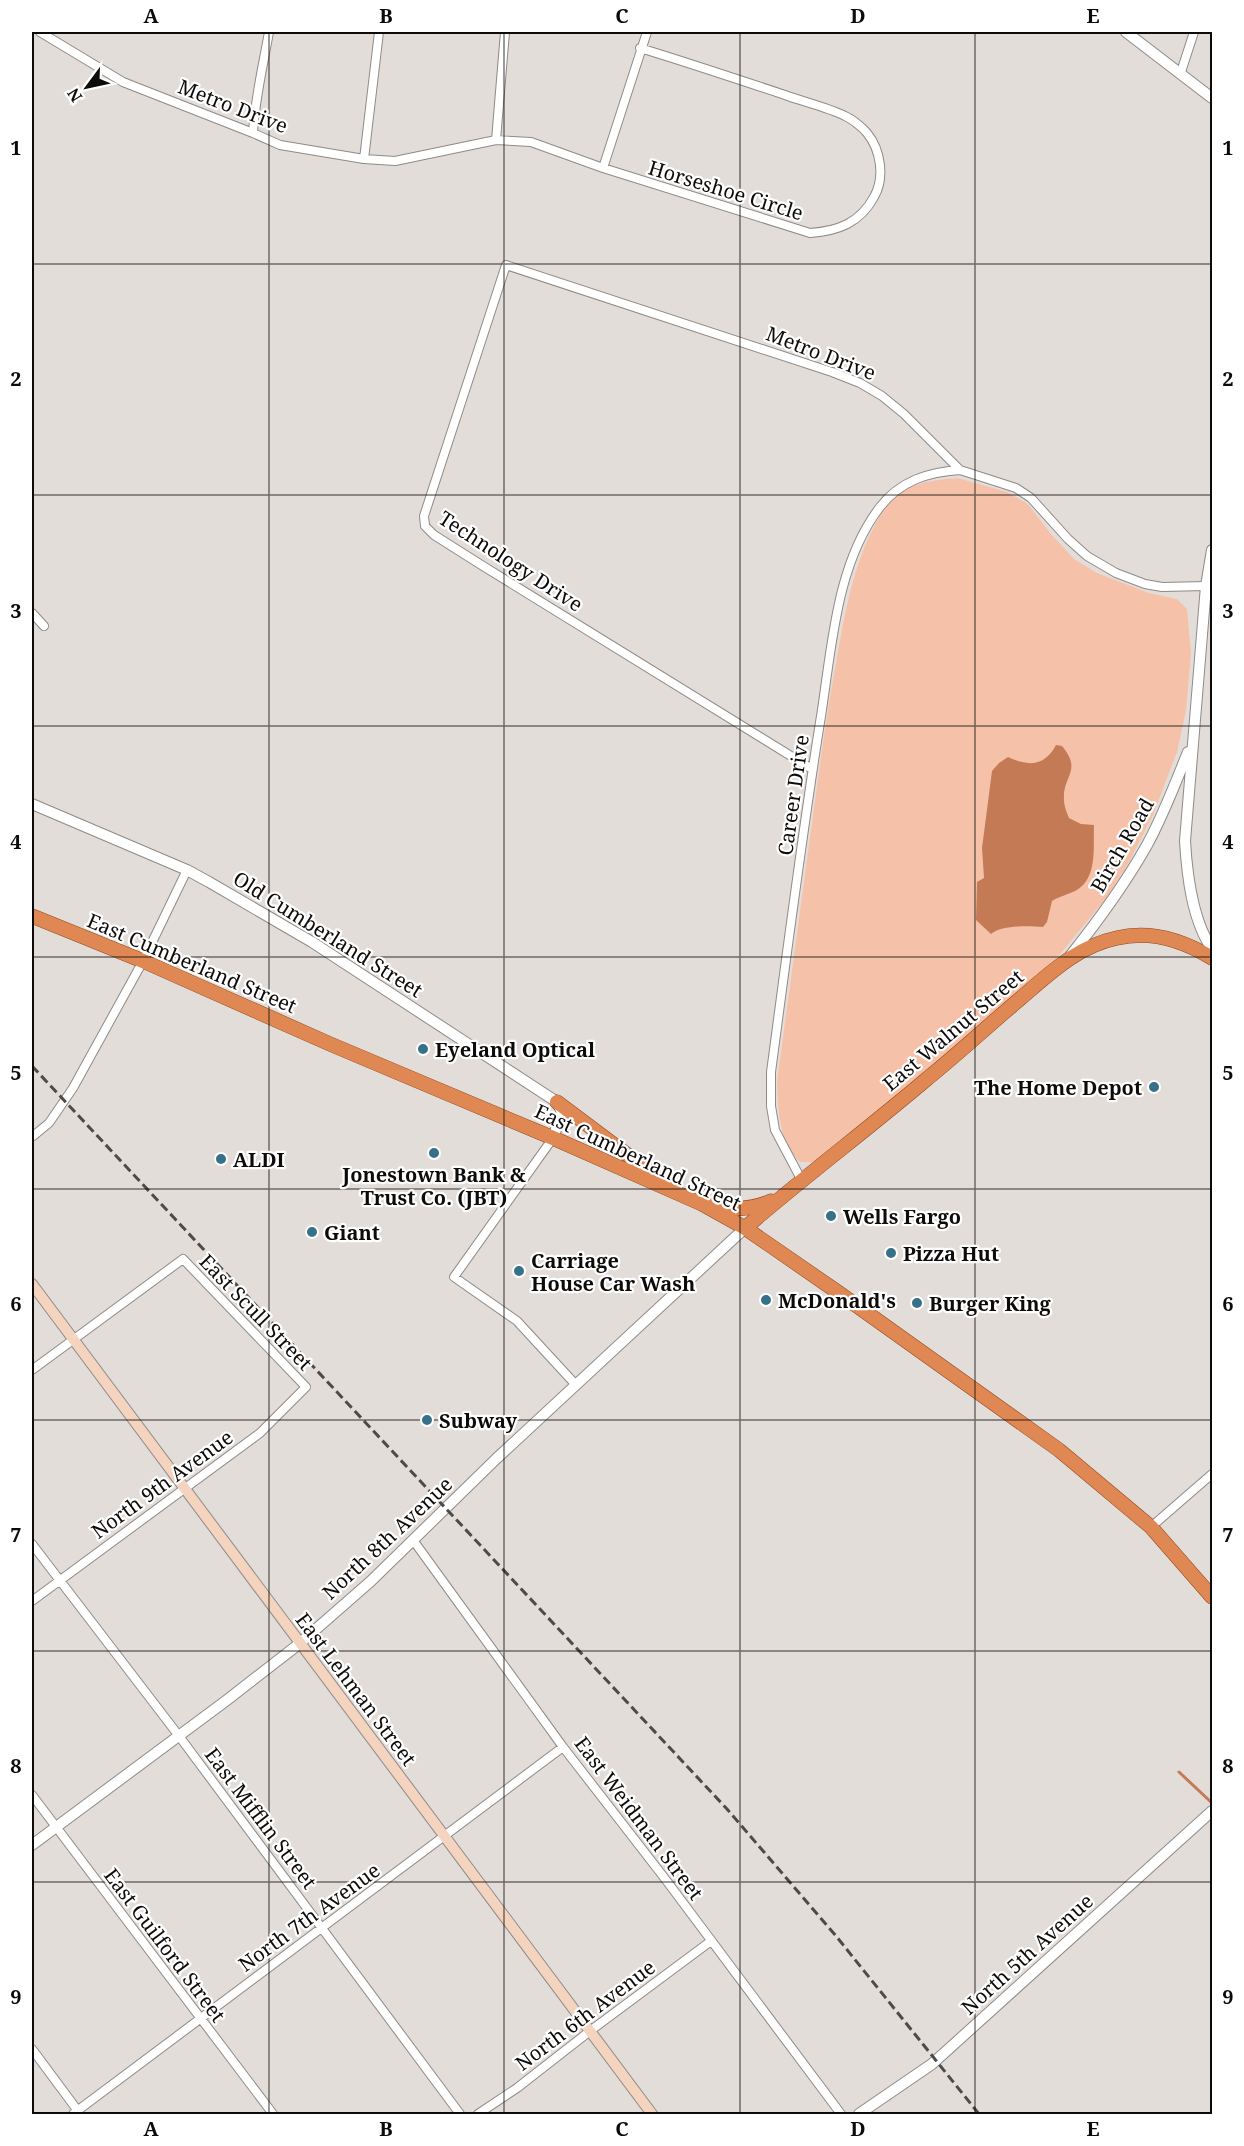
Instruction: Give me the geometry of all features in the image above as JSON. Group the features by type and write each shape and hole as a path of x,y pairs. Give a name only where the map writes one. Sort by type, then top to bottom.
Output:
{"highway":[{"name":"East Cumberland Street","path":"32,916 143,961 330,1044 553,1138 702,1204 745,1228 1059,1450 1151,1527 1212,1597"},
{"name":"East Walnut Street","path":"745,1228 930,1077 1066,960 1096,944 1118,937 1135,936 1167,939 1191,946 1212,958"},
{"path":"557,1102 682,1195"},
{"path":"702,1204 732,1209 752,1208 784,1194"}],"main road":[{"name":"East Lehman Street","path":"32,1284 652,2115"}],"street":[{"name":"Metro Drive","path":"40,32 123,82 253,132 279,145 364,159 395,161 496,140 531,142 603,168"},
{"path":"253,132 255,98 269,32"},
{"path":"364,159 379,32"},
{"path":"496,140 505,32"},
{"path":"603,168 647,32"},
{"path":"1126,32 1212,98"},
{"path":"1181,72 1194,32"},
{"name":"Horseshoe Circle","path":"603,168 810,233 843,228 868,208 879,189 878,152 866,132 846,116 640,48"},
{"name":"Metro Drive","path":"506,265 860,383 882,396 904,414 960,470 1016,488 1024,493 1087,556 1116,573 1145,584 1162,587 1209,587"},
{"name":"Technology Drive","path":"506,265 424,516 424,526 434,535 483,566 812,769"},
{"name":"Career Drive","path":"801,1181 775,1130 771,1106 771,1072 812,769 843,591 860,540 879,509 892,494 903,485 938,471 960,470"},
{"name":"Birch Road","path":"1212,550 1185,842 1186,872 1193,900 1212,949"},
{"path":"32,613 44,626"},
{"name":"Birch Road","path":"1066,960 1112,899 1146,847 1168,802 1193,741"},
{"name":"Old Cumberland Street","path":"32,804 187,870 312,942 557,1102"},
{"path":"32,1137 49,1123 73,1088 143,961 187,870"},
{"path":"557,1102 562,1112 553,1138 454,1277 517,1321 576,1385"},
{"name":"North 8th Avenue","path":"32,1845 299,1644 745,1228"},
{"name":"East Scull Street","path":"73,1340 183,1259 306,1387"},
{"path":"32,1370 73,1340"},
{"name":"North 9th Avenue","path":"32,1601 260,1433 306,1387"},
{"path":"1151,1527 1212,1474"},
{"name":"East Weidman Street","path":"413,1540 563,1747 841,2115"},
{"name":"East Mifflin Street","path":"32,1544 179,1736 460,2115"},
{"name":"North 7th Avenue","path":"76,2113 563,1747"},
{"name":"East Guilford Street","path":"32,1795 273,2115"},
{"name":"North 5th Avenue","path":"859,2115 932,2064 1212,1811"},
{"name":"North 6th Avenue","path":"478,2115 711,1941"},
{"path":"32,2049 76,2113"}],"shaded area":[{"path":"958,478 1007,492 1028,504 1074,559 1097,573 1149,593 1177,599 1187,609 1191,653 1186,711 1177,752 1153,815 1129,862 1107,897 1057,958 860,1128 815,1162 800,1162 793,1154 783,1134 777,1081 824,735 848,601 867,541 888,504 902,491 911,487"},
{"path":"1056,745 1062,746 1071,762 1064,792 1064,805 1069,818 1081,824 1094,825 1094,853 1091,871 1082,886 1052,901 1047,922 1043,927 1008,928 991,934 976,920 977,882 984,878 982,848 992,771 1008,757 1030,763 1042,761"}],"waterway":[{"path":"1179,1772 1212,1803"}],"railway":[{"path":"32,1066 727,1809 836,1936 979,2114"}],"place":[{"name":"Eyeland Optical","path":"423,1049"},
{"name":"The Home Depot","path":"1154,1087"},
{"name":"Jonestown Bank & Trust Co. (JBT)","path":"434,1153"},
{"name":"ALDI","path":"221,1159"},
{"name":"Wells Fargo","path":"831,1216"},
{"name":"Giant","path":"312,1232"},
{"name":"Pizza Hut","path":"891,1253"},
{"name":"Carriage House Car Wash","path":"519,1271"},
{"name":"McDonald's","path":"766,1300"},
{"name":"Burger King","path":"917,1303"},
{"name":"Subway","path":"427,1420"}]}
